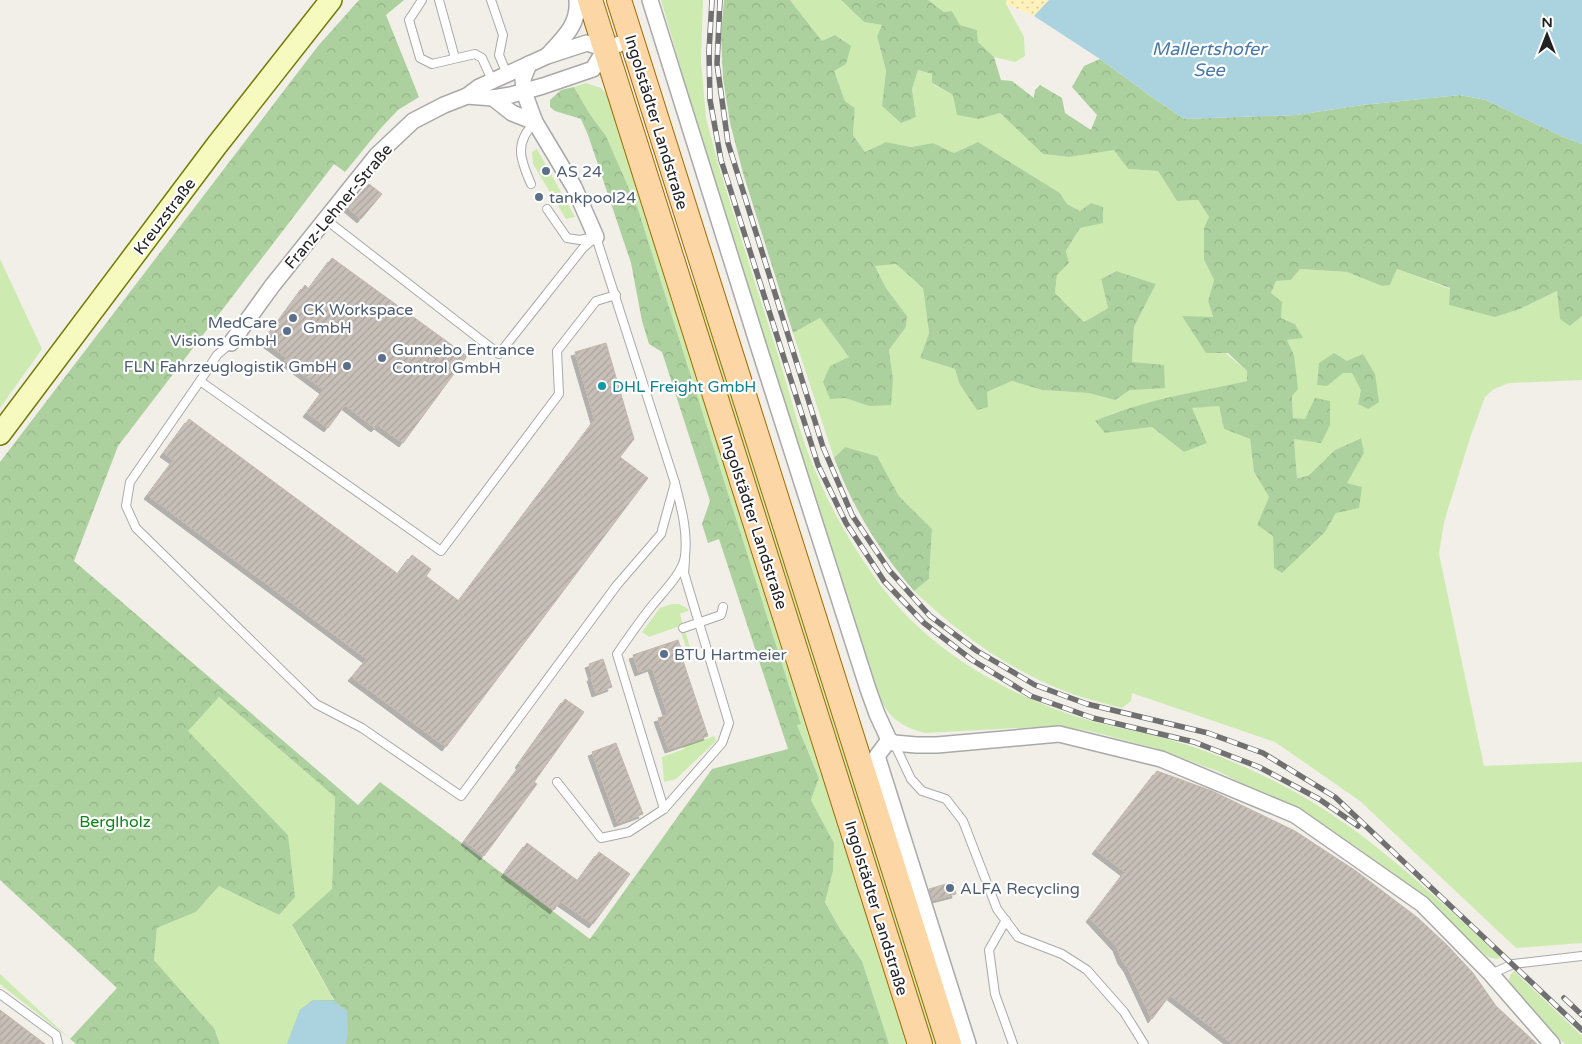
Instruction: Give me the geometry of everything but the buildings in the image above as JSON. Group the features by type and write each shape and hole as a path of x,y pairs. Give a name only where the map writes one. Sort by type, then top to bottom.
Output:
{"main road":[{"name":"Kreuzstraße","path":"0,434 217,145 318,14 331,0"},
{"name":"Ingolstädter Landstraße","path":"590,0 920,1044"},
{"name":"Ingolstädter Landstraße","path":"619,0 949,1044"}],"street":[{"path":"547,56 573,26 576,16 576,0"},
{"name":"Ingolstädter Landstraße","path":"650,0 865,680 877,714 891,741"},
{"name":"Franz-Lehner-Straße","path":"231,343 272,286 377,155 413,121 467,96 492,80 547,56 587,44 605,49 631,40"},
{"name":"Franz-Lehner-Straße","path":"467,96 493,98 524,92 594,69 605,49"},
{"path":"530,64 523,79 524,92 535,122 574,187 596,236"},
{"path":"492,80 493,98 512,113 535,122"},
{"path":"968,1044 877,756 891,741 916,745 937,745 1059,734 1161,759 1295,815 1422,904 1490,974 1546,1041"}],"lane":[{"path":"422,0 408,20 420,58 432,64 475,54 482,58 492,80"},
{"path":"439,0 455,58"},
{"path":"492,0 503,35 499,55 507,74"},
{"path":"530,184 521,162 520,149 526,131 535,122"},
{"path":"547,209 567,238 580,240 596,236"},
{"path":"325,219 499,354 583,248 596,236"},
{"path":"557,782 601,838 629,832 664,809 722,744 730,723 684,573 686,535 683,512 596,236"},
{"path":"200,381 441,551 559,394 557,351 596,301 616,295"},
{"path":"231,343 217,356 130,482 126,506 136,528 316,704 362,728 461,796 618,585 661,534 675,483"},
{"path":"664,809 617,654 674,578 685,558"},
{"path":"683,628 721,616 724,610 723,607"},
{"path":"891,741 911,779 922,791 946,799 963,821 997,909 1018,936 1062,954 1087,970 1124,1012 1144,1044"},
{"path":"1006,920 989,950 995,994 1014,1044"},
{"path":"1490,974 1513,964 1582,956"},
{"path":"0,994 56,1035 58,1044"}],"green space":[{"name":"Berglholz","path":"359,0 404,0 386,15 419,97 398,110 345,172 334,164 118,446 74,561 358,805 380,782 590,939 712,769 788,749 719,539 708,543 702,524 710,501 662,352 649,344 642,321 631,263 588,135 581,119 555,111 550,107 550,100 561,90 574,87 589,113 606,136 638,209 801,724 797,725 819,778 811,800 834,843 833,871 825,902 840,929 862,961 889,1044 287,1044 300,1010 313,1000 334,1000 292,925 332,889 335,797 219,697 188,731 288,835 295,897 279,915 219,886 196,912 157,928 154,960 214,1028 220,1044 76,1044 70,1039 117,988 0,880 0,462 318,46"},
{"path":"661,0 703,0 701,60 706,118 719,167 802,436 826,495 841,525 868,568 899,607 947,651 975,670 1004,686 1064,712 1095,722 1174,741 1204,751 1262,775 1308,799 1395,862 1501,957 1497,959 1488,957 1423,898 1358,848 1292,808 1217,771 1155,748 1089,731 1056,726 925,733 907,726 888,712 875,688 710,169"},
{"path":"724,0 790,0 822,41 835,35 851,46 846,64 834,71 845,101 855,108 853,135 865,152 886,142 911,147 933,143 954,153 978,142 1060,193 1067,204 1080,211 1091,203 1103,207 1103,223 1080,228 1066,251 1069,263 1057,275 1055,293 1084,322 1108,308 1101,279 1116,271 1156,284 1134,327 1132,362 1164,365 1165,388 1130,390 1115,400 1088,393 1042,390 1012,381 987,392 988,407 977,410 959,383 955,369 920,358 929,333 923,288 896,264 875,266 886,288 907,316 906,327 889,350 893,379 891,405 869,406 845,398 830,399 823,382 830,366 849,357 820,318 793,333 743,173 730,123 723,78 721,36"},
{"path":"790,0 841,0 864,22 882,25 877,36 886,71 882,106 916,117 912,89 917,70 932,74 932,84 953,95 979,118 1000,113 1043,154 1069,157 1114,149 1128,169 1158,171 1177,201 1198,200 1209,217 1204,260 1214,280 1208,301 1213,318 1182,317 1247,371 1247,381 1173,397 1113,413 1095,422 1106,433 1152,427 1184,452 1192,407 1219,406 1224,429 1250,439 1254,472 1269,497 1257,525 1273,536 1274,567 1325,532 1336,513 1346,484 1364,453 1360,438 1335,450 1308,476 1297,478 1294,439 1305,419 1293,419 1294,355 1287,340 1302,338 1295,324 1281,318 1271,293 1276,281 1291,280 1300,269 1347,272 1382,286 1390,285 1397,269 1450,289 1495,317 1520,309 1557,291 1570,326 1582,316 1582,380 1509,383 1494,389 1485,397 1444,522 1439,554 1484,766 1582,762 1582,943 1516,948 1360,801 1275,742 1132,693 1131,701 1122,708 1088,699 1045,683 985,649 949,622 914,591 929,579 932,529 899,496 877,456 845,447 834,458 793,333 820,318 849,357 845,398 869,406 893,379 889,350 906,327 907,316 886,288 875,266 896,264 923,288 929,333 920,358 955,369 959,383 987,392 1012,381 1042,390 1088,393 1115,400 1130,390 1134,327 1156,284 1115,271 1101,279 1108,308 1084,322 1055,293 1057,275 1069,263 1066,251 1080,228 1080,211 1067,204 1060,193 978,142 954,153 933,143 911,147 886,142 865,152 853,135 855,108 845,101 822,41","holes":["1363,354 1368,409 1358,404 1361,390 1353,373 1343,373"]},
{"path":"841,0 928,0 944,12 952,11 960,25 977,30 978,42 994,57 1001,80 1012,81 1034,98 1035,90 1040,85 1062,98 1065,113 1091,130 1097,115 1072,87 1084,66 1100,59 1184,119 1296,115 1362,105 1460,95 1486,100 1582,144 1582,316 1570,326 1560,319 1557,291 1520,309 1495,317 1449,305 1450,288 1397,269 1390,285 1382,286 1347,272 1300,269 1291,280 1276,281 1271,293 1282,302 1281,318 1295,324 1303,338 1287,340 1294,355 1298,389 1292,396 1293,418 1305,419 1315,398 1330,401 1330,425 1321,443 1294,439 1297,478 1308,476 1335,450 1361,438 1364,453 1347,483 1362,487 1359,508 1336,513 1325,532 1282,573 1274,568 1273,536 1257,525 1269,497 1254,472 1250,439 1224,429 1219,406 1192,408 1207,443 1184,452 1152,427 1105,433 1095,421 1151,402 1247,381 1247,371 1228,353 1206,353 1182,316 1213,317 1208,301 1214,280 1204,260 1204,228 1209,217 1198,200 1177,201 1158,171 1128,169 1114,150 1069,157 1043,154 1000,113 979,119 957,115 953,95 932,83 932,74 918,70 912,89 916,117 901,123 882,106 886,71 877,36 882,25 864,22"},
{"path":"928,0 1007,0 1006,4 1024,37 1025,56 1015,62 994,57 978,42 977,30 960,25 952,11 944,12"},
{"path":"622,66 691,277 710,317 941,1044 929,1044"},
{"path":"586,83 601,88 610,98 911,1044 889,1044 862,961 840,929 825,901 833,871 834,843 811,800 819,778 797,725 800,723 638,209 606,136 589,113 574,87"},
{"path":"537,149 575,217 566,219 533,164 532,152"},
{"path":"0,259 42,349 0,408"},
{"path":"1334,353 1347,361 1363,354 1375,374 1379,402 1368,409 1358,404 1361,390 1352,373 1343,373 1327,386 1317,385 1319,363"},
{"path":"845,447 877,456 899,496 932,529 929,579 914,591 878,544 850,495 834,458"},
{"path":"679,604 688,609 688,611 680,614 683,625 649,637 642,632 660,608"},
{"path":"685,631 692,653 688,654 681,632"},
{"path":"219,697 335,797 332,890 292,926 334,1001 287,1044 220,1044 214,1028 154,960 157,928 196,912 219,886 279,915 288,835 187,731"},
{"path":"715,736 716,741 676,779 664,782 662,757 684,749 684,746"},
{"path":"1514,971 1582,1036 1582,1044 1565,1044 1511,991 1509,978"},
{"path":"0,974 70,1039 0,984"}],"sand":[{"path":"1007,0 1049,0 1034,16 1006,4"}],"water":[{"name":"Mallertshofer See","path":"1049,0 1582,0 1582,144 1486,100 1460,95 1362,105 1296,115 1184,119 1100,59 1034,16"},
{"path":"313,1000 334,1001 347,1011 348,1033 346,1044 287,1044 300,1010"}],"railway":[{"path":"712,0 709,51 710,100 721,160 818,465 846,523 884,581 924,623 972,660 1031,696 1093,718 1194,742 1259,767 1319,799 1358,826"},
{"path":"720,0 717,64 728,143 823,447 852,515 889,570 930,616 977,651 1035,685 1087,704 1208,733 1263,753 1335,797 1582,1030"},
{"path":"1564,998 1582,1015"}],"place":[{"name":"AS 24","path":"546,171"},
{"name":"tankpool24","path":"539,197"},
{"name":"CK Workspace GmbH","path":"293,318"},
{"name":"MedCare Visions GmbH","path":"287,331"},
{"name":"Gunnebo Entrance Control GmbH","path":"382,358"},
{"name":"FLN Fahrzeuglogistik GmbH","path":"347,366"},
{"name":"DHL Freight GmbH","path":"602,386"},
{"name":"BTU Hartmeier","path":"664,654"},
{"name":"ALFA Recycling","path":"950,888"}]}
